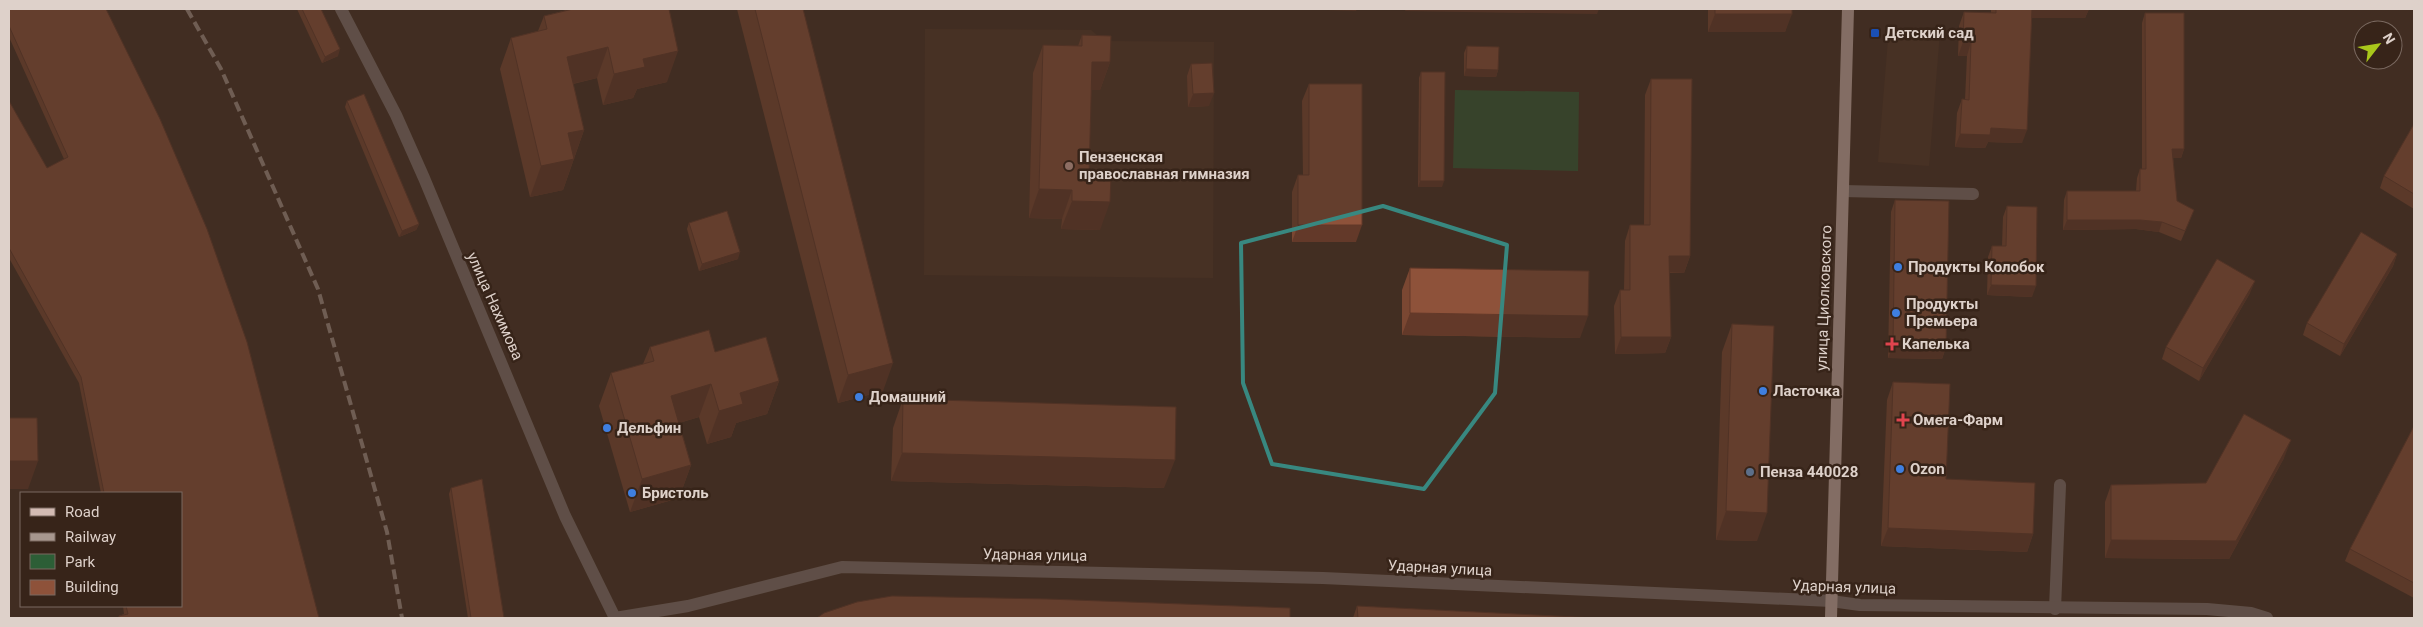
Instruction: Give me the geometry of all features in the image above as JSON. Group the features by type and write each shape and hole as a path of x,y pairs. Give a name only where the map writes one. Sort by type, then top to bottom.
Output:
{"main road":[{"name":"улица Циолковского","path":"1831,618 1848,9"}],"street":[{"name":"улица Нахимова","path":"340,9 396,115 565,516 615,618"},
{"path":"1843,191 1973,194"},
{"path":"2054,608 2060,485"},
{"name":"Ударная улица","path":"615,618 688,606 842,567 1323,578 1831,601 1860,605 2207,609 2252,613 2268,618"}],"highlighted area":[{"path":"1383,206 1507,245 1495,393 1424,489 1272,464 1243,383 1241,243"}],"shaded area":[{"path":"1889,28 1940,32 1929,166 1878,162"},
{"name":"Пензенская православная гимназия","path":"925,29 1091,30 1104,41 1214,42 1213,278 924,275"}],"green space":[{"path":"1455,90 1579,92 1578,171 1453,168"}],"building":[{"path":"9,9 106,9 160,119 207,229 247,342 319,618 119,618 119,616 128,614 126,607 182,607 182,492 104,492 81,377 9,248 9,101 47,168 68,157 9,26"},
{"path":"302,9 321,9 340,49 325,57"},
{"path":"573,9 669,9 678,51 643,59 645,67 614,74 608,47 567,57 584,130 568,133 574,159 541,166 511,38 547,29 544,16"},
{"path":"755,9 803,9 893,363 848,375"},
{"path":"1715,9 1792,9 1792,14 1715,14"},
{"path":"1996,9 2032,9 2027,130 1991,128 1990,135 1960,134 1962,99 1969,100 1971,42 1963,42 1964,12 1996,13"},
{"path":"2145,13 2184,13 2184,149 2172,149 2177,201 2194,210 2185,231 2162,222 2140,220 2067,220 2067,191 2140,191 2140,169 2146,169"},
{"path":"1082,35 1111,36 1110,62 1092,62 1089,175 1111,176 1110,202 1072,201 1072,190 1039,189 1043,45 1082,46"},
{"path":"1467,46 1499,47 1498,70 1466,69"},
{"path":"1212,63 1214,93 1193,94 1191,64"},
{"path":"1421,72 1445,72 1444,181 1420,181"},
{"path":"1651,79 1692,79 1690,256 1669,256 1671,337 1621,337 1620,290 1630,290 1630,225 1650,225"},
{"path":"1309,84 1362,84 1362,225 1298,225 1298,175 1309,175"},
{"path":"364,94 419,224 402,231 347,101"},
{"path":"2414,124 2414,194 2384,176"},
{"path":"1895,200 1949,201 1946,347 1893,346"},
{"path":"2007,206 2037,207 2036,286 1991,285 1992,246 2006,246"},
{"path":"727,211 740,252 702,264 689,223"},
{"path":"2361,232 2397,254 2344,344 2307,323"},
{"path":"2217,259 2255,281 2203,368 2166,347"},
{"path":"1410,268 1589,271 1588,316 1410,313"},
{"path":"1732,324 1774,326 1767,513 1726,511"},
{"path":"709,330 715,352 766,337 779,381 740,393 743,404 719,411 711,384 671,396 691,465 642,479 611,373 654,361 650,347"},
{"path":"1893,382 1950,384 1946,479 2035,483 2033,534 1888,528"},
{"path":"903,399 1176,407 1175,460 902,453"},
{"path":"2244,414 2291,440 2236,541 2111,540 2111,485 2206,483"},
{"path":"9,418 37,418 38,461 9,461"},
{"path":"2414,426 2414,583 2350,549"},
{"path":"482,479 504,618 471,618 451,488"},
{"path":"892,596 1047,599 1290,608 1290,618 817,618 824,613 857,602"},
{"path":"1357,606 1595,618 1358,618"}],"railway":[{"path":"187,9 221,69 318,289 387,532 402,618"}],"place":[{"name":"Детский сад","path":"1875,33"},
{"name":"Пензенская православная гимназия","path":"1069,166"},
{"name":"Продукты Колобок","path":"1898,267"},
{"name":"Продукты Премьера","path":"1896,313"},
{"name":"Капелька","path":"1892,344"},
{"name":"Ласточка","path":"1763,391"},
{"name":"Домашний","path":"859,397"},
{"name":"Омега-Фарм","path":"1903,420"},
{"name":"Дельфин","path":"607,428"},
{"name":"Ozon","path":"1900,469"},
{"name":"Пенза 440028","path":"1750,472"},
{"name":"Бристоль","path":"632,493"}]}
